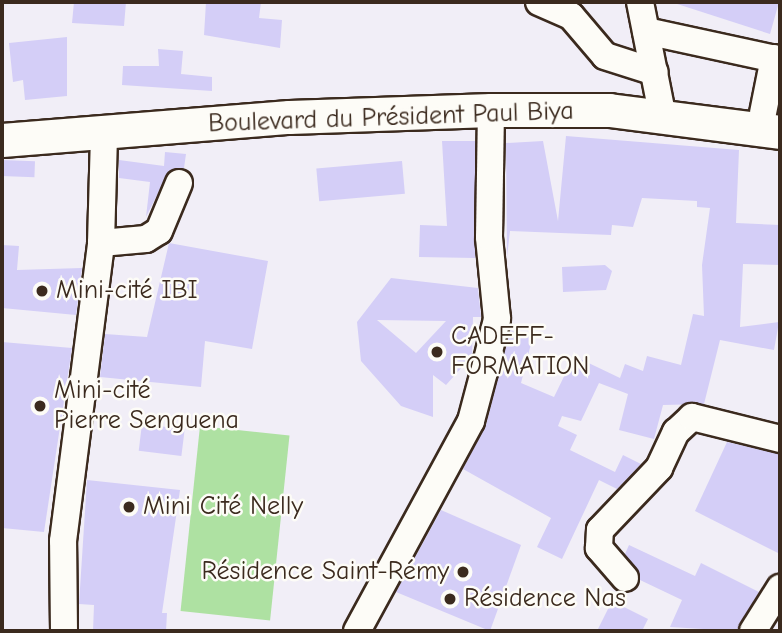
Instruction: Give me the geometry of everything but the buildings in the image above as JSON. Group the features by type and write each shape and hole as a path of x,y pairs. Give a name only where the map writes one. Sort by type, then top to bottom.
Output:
{"main road":[{"name":"Boulevard du Président Paul Biya","path":"2,118 498,88 659,97 774,120"},
{"name":"Boulevard du Président Paul Biya","path":"2,140 289,117 491,110 609,110 659,97"}],"street":[{"path":"539,2 571,16 605,57 659,97"},
{"path":"640,2 659,97"},
{"path":"646,31 777,59 774,120"},
{"path":"357,631 471,421 484,372 498,306 489,237 491,110"},
{"path":"64,631 63,541 101,243 104,133"},
{"path":"101,243 146,239 159,231 179,183"},
{"path":"625,578 599,548 600,530 659,468 676,432 692,417 780,439"},
{"path":"753,631 780,588"}],"green space":[{"path":"200,426 290,435 270,620 181,611"}],"place":[{"name":"Mini-cité IBI","path":"42,291"},
{"name":"CADEFF- FORMATION","path":"437,352"},
{"name":"Mini-cité Pierre Senguena","path":"40,406"},
{"name":"Mini Cité Nelly","path":"129,507"},
{"name":"Résidence Saint-Rémy","path":"463,572"},
{"name":"Résidence Nas","path":"450,599"}]}
